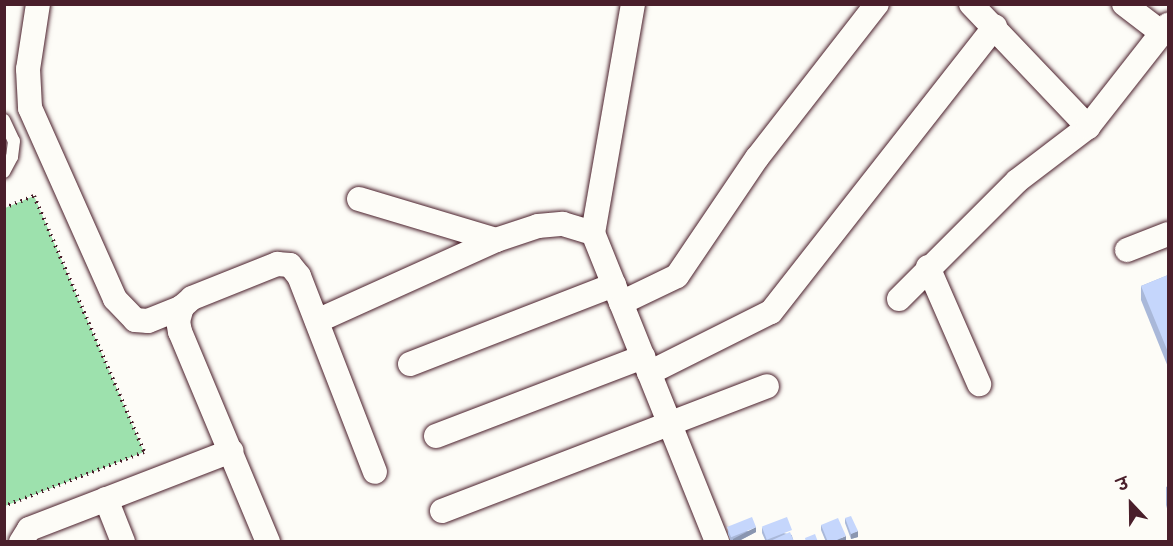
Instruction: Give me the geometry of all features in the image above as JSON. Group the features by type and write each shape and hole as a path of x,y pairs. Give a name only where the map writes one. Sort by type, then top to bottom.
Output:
{"street":[{"path":"38,4 28,69 30,108 115,299 135,320 148,321 182,307 208,291 278,264 290,265 299,276 375,472"},
{"path":"633,4 593,233 717,542"},
{"path":"410,364 677,276 758,158 877,4"},
{"path":"971,4 995,26 1088,127"},
{"path":"899,299 928,267 1017,181 1088,127 1166,29 1124,4"},
{"path":"436,436 646,365 771,312 995,26"},
{"path":"359,199 496,240"},
{"path":"317,321 496,240 538,226 563,224 593,233"},
{"path":"1127,250 1168,234"},
{"path":"928,267 979,384"},
{"path":"182,307 178,321 180,332 268,542"},
{"path":"442,511 766,386"},
{"path":"21,542 29,529 231,451"},
{"path":"106,499 123,542"}],"lane":[{"path":"4,120 14,141 12,157 4,172"}],"path":[{"path":"4,208 34,196 144,452 4,506"}],"green space":[{"path":"34,196 144,452 5,506 5,208"}],"building":[{"path":"1168,275 1168,352 1141,286"},
{"path":"851,516 858,531 851,534 845,518"},
{"path":"752,517 756,527 731,537 727,527"},
{"path":"787,517 792,530 767,540 762,527"},
{"path":"838,518 846,536 828,542 821,525"},
{"path":"790,532 794,542 768,542"},
{"path":"815,534 818,542 806,542 805,538"}]}
